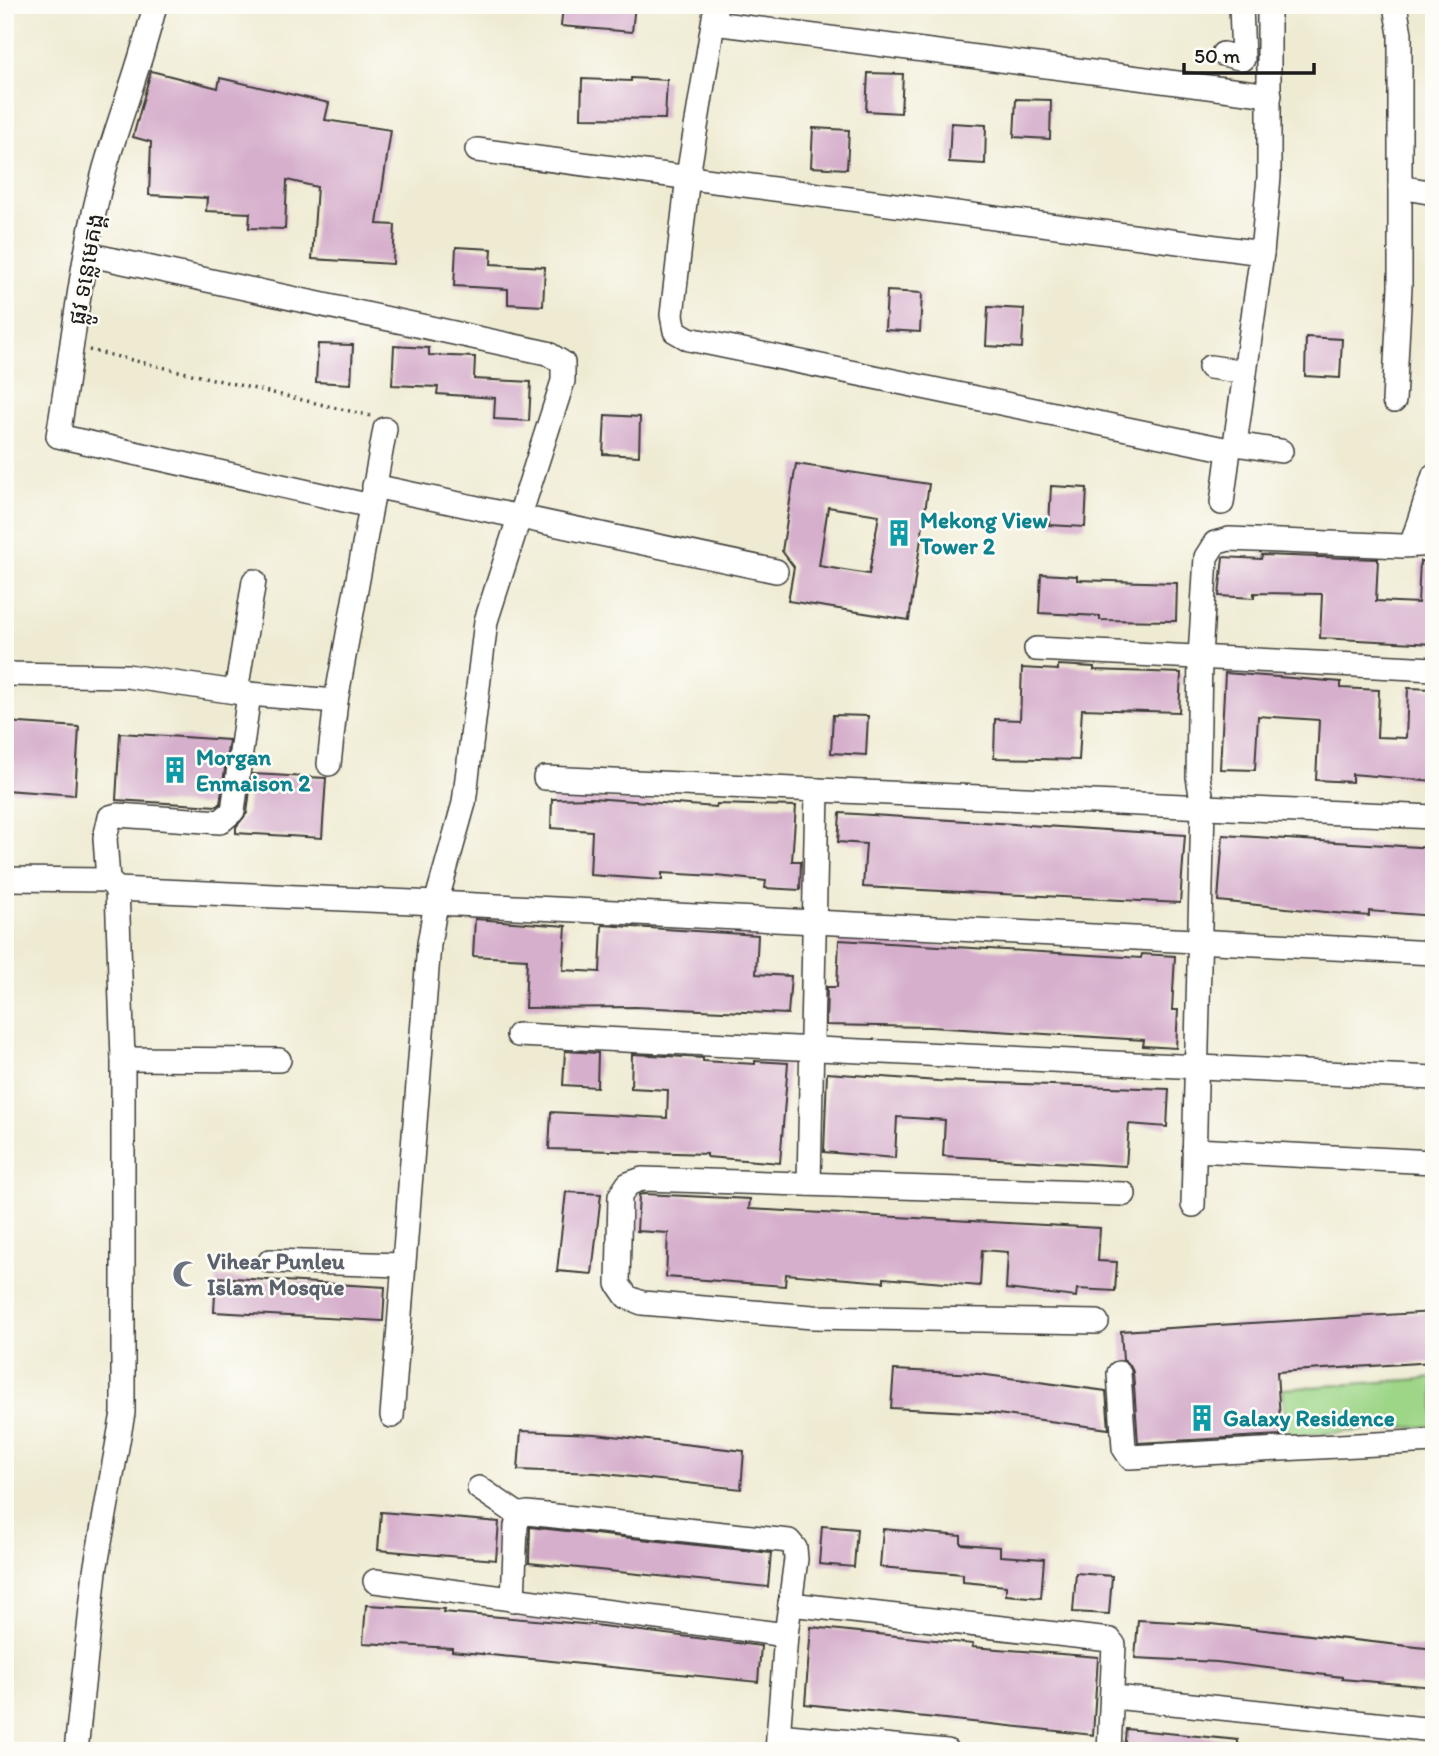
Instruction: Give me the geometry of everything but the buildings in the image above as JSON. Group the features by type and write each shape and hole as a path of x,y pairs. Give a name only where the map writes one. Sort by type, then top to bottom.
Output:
{"street":[{"name":"ផ្លូវ ទន្លេមេគង្គ","path":"75,338 86,254 105,168 142,61 155,5"},
{"path":"1223,54 1242,59 1241,5"},
{"path":"1222,503 1262,253 1269,177 1269,5"},
{"path":"1394,401 1401,287 1400,34 1395,5"},
{"path":"1270,95 715,14 688,176 672,315 675,331 689,339 1232,447 1281,451"},
{"path":"477,150 1262,253"},
{"path":"1400,187 1434,193"},
{"path":"86,254 547,353 562,363 563,381 486,621 464,803 436,903 429,944 392,1416"},
{"path":"75,338 58,436 373,496 408,494 776,571"},
{"path":"1210,367 1245,372"},
{"path":"329,764 336,701 385,429"},
{"path":"1193,1205 1203,806 1198,777 1200,657 1206,557 1215,543 1229,539 1403,546 1423,543 1434,475"},
{"path":"76,1751 95,1571 123,1413 122,1059 112,885 105,838 110,817 117,815 220,822 233,811 254,582"},
{"path":"1036,649 1434,669"},
{"path":"5,674 127,676 243,693 336,701"},
{"path":"545,778 1434,817"},
{"path":"809,1184 817,790"},
{"path":"5,879 1434,953"},
{"path":"518,1035 1434,1078"},
{"path":"122,1059 279,1060"},
{"path":"1194,1150 1434,1162"},
{"path":"1097,1322 787,1315 642,1303 627,1297 618,1284 620,1196 628,1184 642,1179 1124,1194"},
{"path":"270,1261 402,1265"},
{"path":"1119,1373 1124,1448 1130,1457 1434,1441"},
{"path":"480,1488 519,1515 527,1513 789,1541 795,1548 796,1559 786,1634 778,1743 947,1751"},
{"path":"513,1600 519,1515"},
{"path":"375,1581 786,1634"},
{"path":"790,1604 1104,1637 1114,1645 1114,1697 1109,1751"},
{"path":"1114,1697 1434,1730"}],"path":[{"name":"ផ្លូវ ទន្លេមេគង្គ","path":"75,338 80,346 96,353 368,414 385,429"}],"green space":[{"path":"1434,1378 1434,1426 1287,1436 1283,1389"}],"place":[{"name":"Mekong View Tower 2","path":"899,533"},
{"name":"Morgan Enmaison 2","path":"175,770"},
{"name":"Vihear Punleu Islam Mosque","path":"186,1274"},
{"name":"Galaxy Residence","path":"1202,1418"}]}
